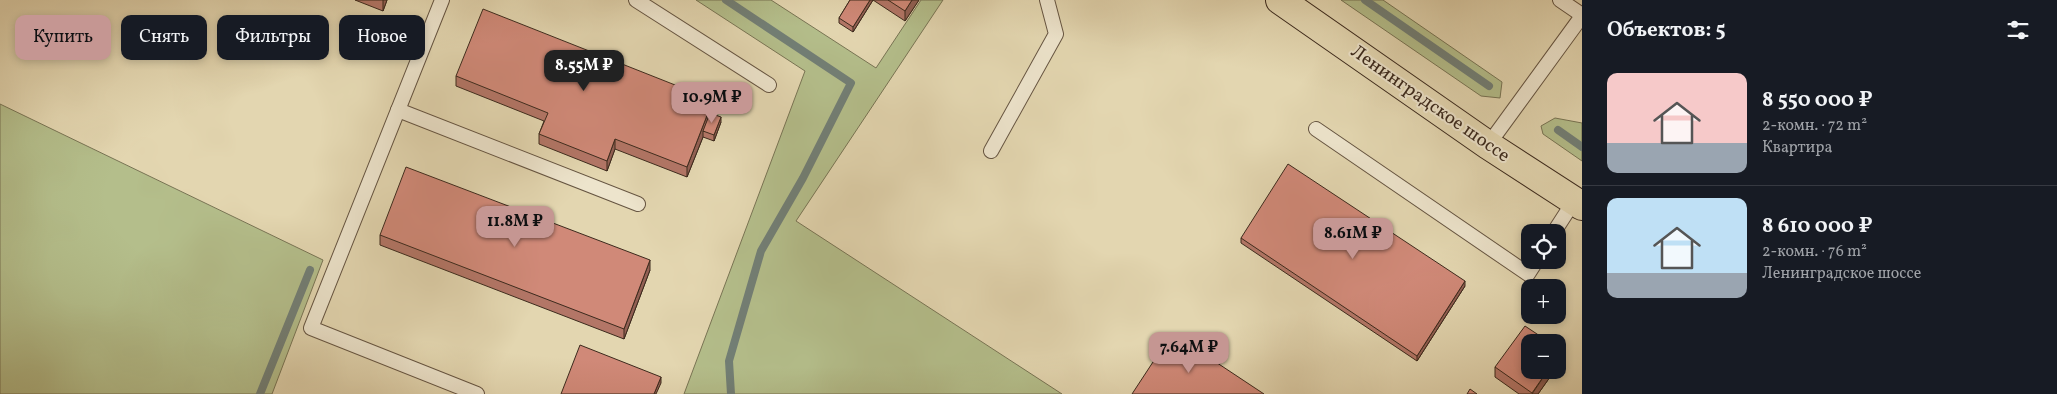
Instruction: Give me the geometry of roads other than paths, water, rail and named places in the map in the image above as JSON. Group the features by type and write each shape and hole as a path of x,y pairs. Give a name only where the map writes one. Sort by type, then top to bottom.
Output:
{"main road":[{"name":"Ленинградское шоссе","path":"1280,0 1488,145 1578,204"}],"lane":[{"path":"442,0 311,328 477,394"},
{"path":"636,0 769,85"},
{"path":"991,151 1056,34 1046,0"},
{"path":"1488,145 1582,16 1560,0"},
{"path":"398,110 638,204"},
{"path":"1316,128 1528,274 1531,269"},
{"path":"1561,224 1578,204"}],"waterway":[{"path":"726,0 851,83 803,178 761,251 729,361 731,394"},
{"path":"1365,0 1489,86"},
{"path":"1558,130 1582,147"},
{"path":"260,394 310,270"}]}
